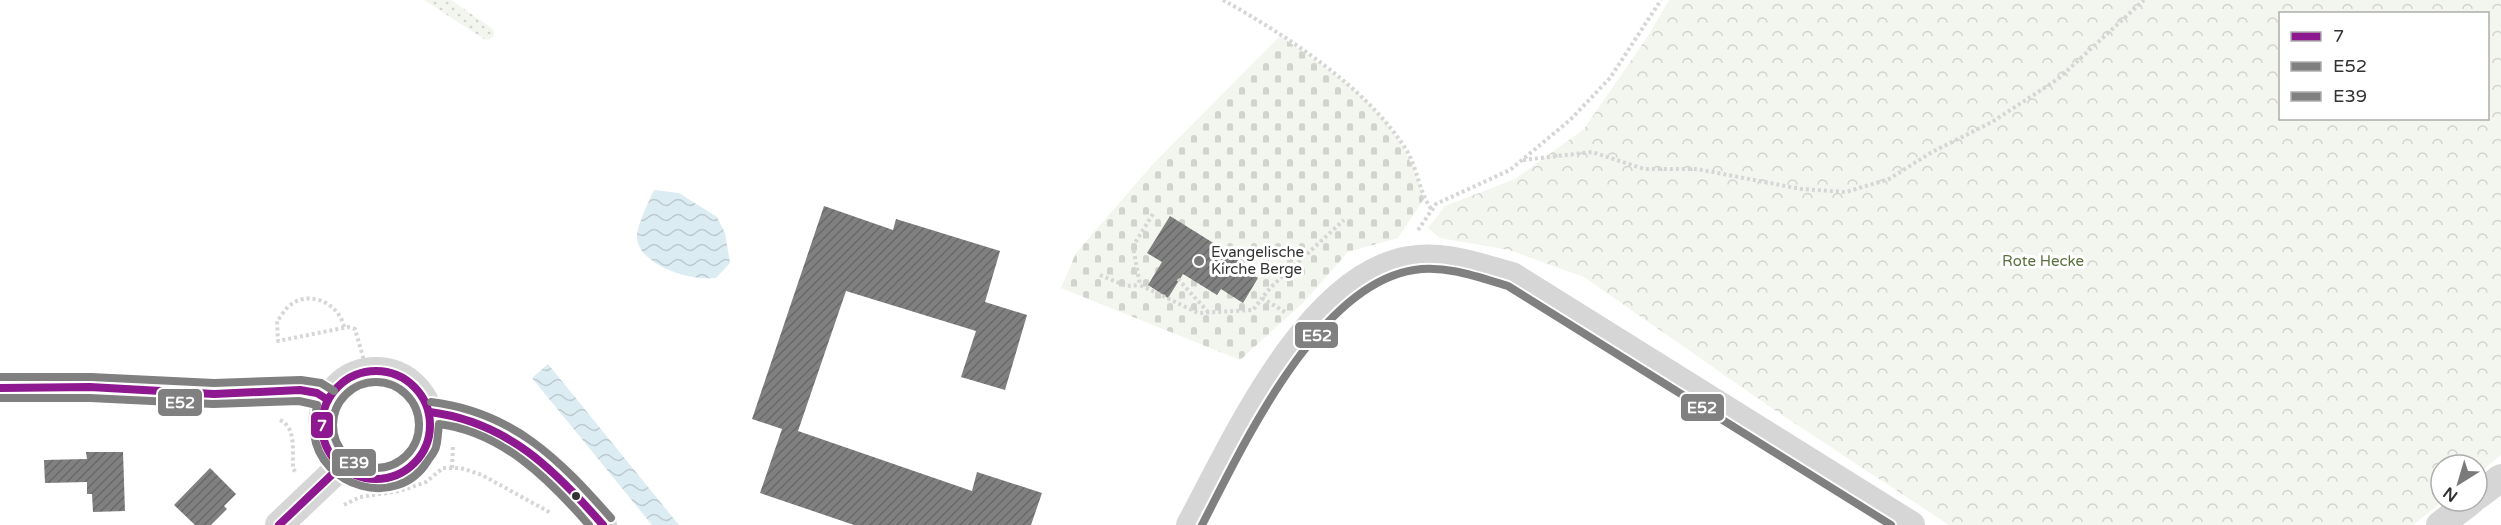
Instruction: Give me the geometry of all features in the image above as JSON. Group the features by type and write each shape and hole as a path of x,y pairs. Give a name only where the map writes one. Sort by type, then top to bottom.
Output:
{"street":[{"path":"1190,525 1260,399 1288,354 1307,328 1331,302 1360,278 1387,265 1411,259 1444,258 1512,276 1911,525"},
{"path":"367,371 383,371 399,375 413,384 423,397 429,412 430,429 427,446 418,460 405,471 390,477 372,479 356,475 341,466 330,452 323,435 322,417 328,400 338,386 351,376 367,371"},
{"path":"0,388 90,387 214,394 300,390 317,393 328,400"},
{"path":"429,412 447,412 464,417 498,433 522,448 553,470 578,494 603,525"},
{"path":"279,525 341,466"},
{"path":"2440,525 2456,513"}],"path":[{"path":"1223,0 1337,75 1373,105 1408,152 1424,199 1432,210"},
{"path":"1411,259 1411,247 1419,229 1436,204 1510,170 1570,120 1610,78 1661,0"},
{"path":"1523,160 1592,152 1644,169 1696,169 1801,189 1846,192 1889,179 1932,152 1992,122 2058,80 2144,0"},
{"path":"1140,285 1133,246 1153,214"},
{"path":"1100,275 1126,286 1140,285 1198,313 1253,310 1271,286 1344,220"},
{"path":"1178,279 1208,312"},
{"path":"1262,298 1307,328"},
{"path":"344,327 342,318 335,308 318,299 303,300 289,306 277,321 278,341 344,327 355,329 367,371"},
{"path":"270,419 279,419 287,423 292,431 293,469 335,509 360,497 400,491 426,482 443,468 461,468 482,476 561,518"}],"green space":[{"path":"424,0 451,0 493,29 494,36 488,40 484,39"},
{"name":"Rote Hecke","path":"1669,0 2501,0 2501,455 2489,465 2489,453 2429,453 2429,512 2413,525 1949,525 1773,409 1584,277 1509,250 1440,238 1428,228 1445,206 1515,179 1584,129 1648,36"},
{"path":"1280,36 1349,86 1386,123 1402,145 1424,199 1398,238 1348,252 1303,303 1240,360 1061,288 1076,253 1152,165"}],"water":[{"path":"654,190 679,193 717,217 725,233 730,263 716,278 699,278 677,273 651,260 639,247 637,234"},
{"path":"548,364 679,525 652,525 532,378"}],"building":[{"path":"824,206 893,230 896,219 1000,251 985,302 1027,315 1005,390 961,377 976,331 846,291 798,431 972,491 977,472 1042,493 1031,525 854,525 760,493 782,429 752,419"},
{"name":"Evangelische Kirche Berge","path":"1170,216 1239,259 1236,264 1258,278 1243,303 1221,289 1217,295 1183,274 1168,298 1148,285 1162,262 1147,253"},
{"path":"86,452 123,452 125,511 93,512 92,494 87,494 87,482 45,483 44,460 87,459"},
{"path":"210,468 236,494 224,506 227,509 211,525 195,525 174,505"}],"transit line":[{"name":"E52","path":"1202,525 1262,414 1287,374 1315,336 1346,305 1379,282 1414,270 1426,269 1462,273 1508,286 1891,525"},
{"name":"7","path":"376,371 397,375 414,387 426,404 430,425 426,446 414,463 397,475 376,479 355,475 338,463 326,446 322,425 326,404 338,387 355,375 376,371"},
{"name":"E39","path":"0,377 91,377 214,383 301,380 321,383 334,391"},
{"name":"E39","path":"368,382 384,382 407,394 416,408 419,425 416,442 407,456 384,468 368,468 352,461 340,449 333,433 333,417 340,401 352,389 368,382"},
{"name":"7","path":"0,388 90,387 214,394 300,390 317,393 328,400"},
{"name":"E52","path":"0,398 90,398 213,404 299,401 317,405 314,433 319,452 330,467 344,479 361,486 379,488 397,485 413,477 435,451 439,424 462,429 504,447 541,475 589,525"},
{"name":"E39","path":"431,402 460,407 486,416 532,442 572,476 611,518"},
{"name":"7","path":"430,412 458,417 506,437 547,467 603,525"},
{"name":"7","path":"279,525 341,466"}],"place":[{"name":"Evangelische Kirche Berge","path":"1199,261"}]}
